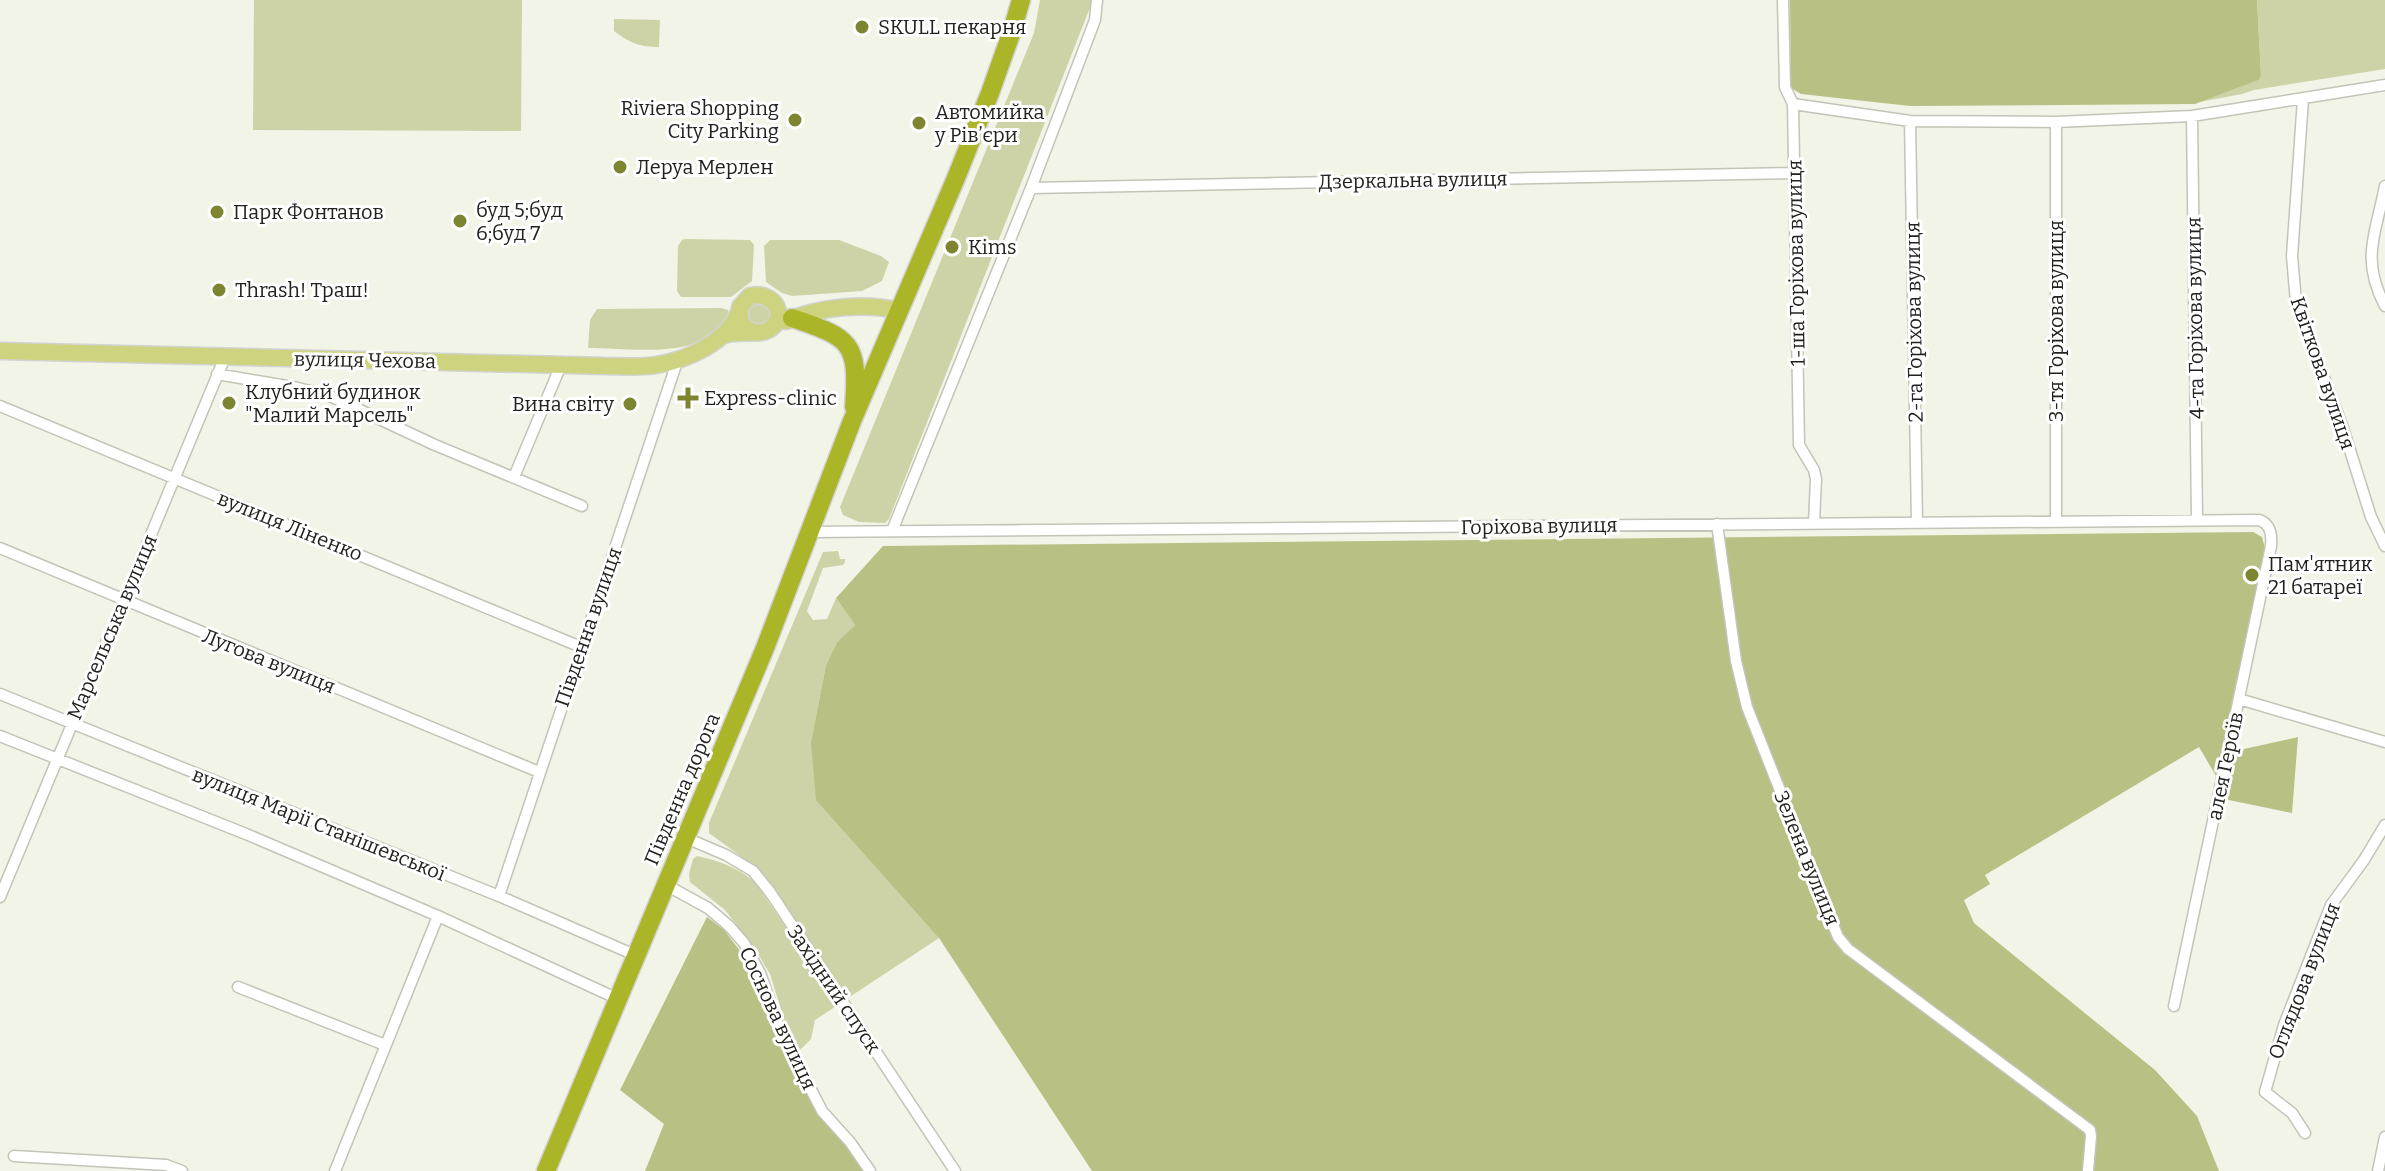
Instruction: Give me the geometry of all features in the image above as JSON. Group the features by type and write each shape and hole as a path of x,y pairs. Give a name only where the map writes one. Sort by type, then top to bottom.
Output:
{"highway":[{"name":"Південна дорога","path":"546,1171 765,648 852,421 990,93 1021,0"},
{"path":"792,318 828,329 848,346 856,369 852,421"}],"main road":[{"path":"819,311 792,318 761,333 751,332 740,322 739,312 742,302 750,296 765,295 795,309 819,311 867,307 900,311"},
{"path":"770,329 778,313 773,300"},
{"name":"вулиця Чехова","path":"0,351 655,365 678,359 718,341 733,325 739,312"},
{"name":"вулиця Чехова","path":"724,335 751,332"}],"street":[{"path":"892,531 1031,188 1095,20 1097,0"},
{"name":"1-ша Горіхова вулиця","path":"1783,0 1785,87 1793,104 1799,445 1814,470 1814,523"},
{"path":"1793,104 1910,121 2056,122 2192,116 2385,87"},
{"name":"Квіткова вулиця","path":"2303,99 2292,256 2296,302 2343,428 2367,506 2385,546"},
{"name":"4-та Горіхова вулиця","path":"2192,116 2197,520"},
{"name":"2-га Горіхова вулиця","path":"1910,121 1917,523"},
{"name":"3-тя Горіхова вулиця","path":"2056,122 2056,521"},
{"name":"Дзеркальна вулиця","path":"1031,188 1795,173"},
{"path":"2385,186 2371,247 2371,261 2377,290 2385,306"},
{"name":"Марсельська вулиця","path":"1,891 225,357"},
{"name":"Південна вулиця","path":"499,896 678,359"},
{"path":"514,477 561,365"},
{"path":"217,374 330,396 435,445 582,506"},
{"name":"вулиця Ліненко","path":"0,406 581,647"},
{"name":"Горіхова вулиця","path":"808,532 2197,520 2259,520 2268,526"},
{"name":"Зелена вулиця","path":"1717,524 1736,661 1747,707 1838,937 1848,949 2090,1130 2088,1171"},
{"name":"алея Героїв","path":"2174,1006 2271,546 2268,526"},
{"name":"Лугова вулиця","path":"0,548 539,772"},
{"name":"вулиця Марії Станішевської","path":"0,694 499,896 637,956"},
{"path":"2239,699 2385,742"},
{"name":"вулиця Марії Станішевської","path":"0,736 246,834 438,916 618,999"},
{"name":"Оглядова вулиця","path":"2305,1133 2292,1113 2265,1092 2269,1073 2284,1025 2331,905 2385,825"},
{"name":"Західний спуск","path":"686,838 726,855 753,871 770,892 955,1171"},
{"name":"Соснова вулиця","path":"666,885 708,908 744,943 760,973 779,1027 822,1111 850,1142 870,1171"},
{"path":"335,1171 438,916"},
{"path":"238,987 385,1045"},
{"path":"2378,1171 2385,1137"},
{"path":"14,1156 166,1165 182,1171"}],"green space":[{"path":"254,0 522,0 521,131 253,130"},
{"path":"1040,0 1093,0 889,519 885,523 859,522 843,515 840,507 1034,33"},
{"path":"1790,0 2257,0 2261,76 2259,80 2195,104 1910,106 1801,94 1791,88"},
{"path":"2257,0 2385,0 2385,69 2200,102 2259,80"},
{"path":"614,19 660,20 659,47 640,45 625,39 614,31"},
{"path":"685,239 750,240 754,245 752,281 731,297 681,297 677,291 678,246"},
{"path":"770,240 839,240 889,262 882,281 862,291 792,296 766,282 764,246"},
{"path":"746,302 771,302 772,323 748,326"},
{"path":"597,309 728,310 730,316 723,326 690,345 656,350 588,348 590,320"},
{"path":"2253,532 2262,537 2265,548 2216,776 2199,747 1985,875 1990,884 1964,900 1974,923 2155,1070 2197,1116 2219,1171 1092,1171 939,938 816,800 811,742 826,665 837,642 855,625 836,598 883,546"},
{"path":"838,551 840,559 845,559 845,562 823,568 807,611 813,620 827,619 836,598 855,625 837,642 826,665 811,742 939,938 848,998 758,869 709,833 709,823 823,552"},
{"path":"2298,737 2292,813 2224,799 2235,751"},
{"path":"697,856 728,865 755,882 838,1005 815,1020 811,1039 799,1051 785,1022 770,974 755,949 725,910 690,882 693,859"},
{"path":"707,917 724,930 751,965 774,1029 817,1112 860,1158 868,1171 645,1171 664,1124 620,1090"}],"place":[{"name":"SKULL пекарня","path":"862,27"},
{"name":"Riviera Shopping City Parking","path":"795,120"},
{"name":"Автомийка у Рівʼєри","path":"919,123"},
{"name":"Леруа Мерлен","path":"620,167"},
{"name":"Парк Фонтанов","path":"217,212"},
{"name":"буд 5;буд 6;буд 7","path":"460,221"},
{"name":"Kims","path":"952,247"},
{"name":"Thrash! Траш!","path":"219,290"},
{"name":"Express-clinic","path":"688,398"},
{"name":"Клубний будинок \"Малий Марсель\"","path":"229,403"},
{"name":"Вина світу","path":"630,404"},
{"name":"Пам'ятник 21 батареї","path":"2252,575"}]}
